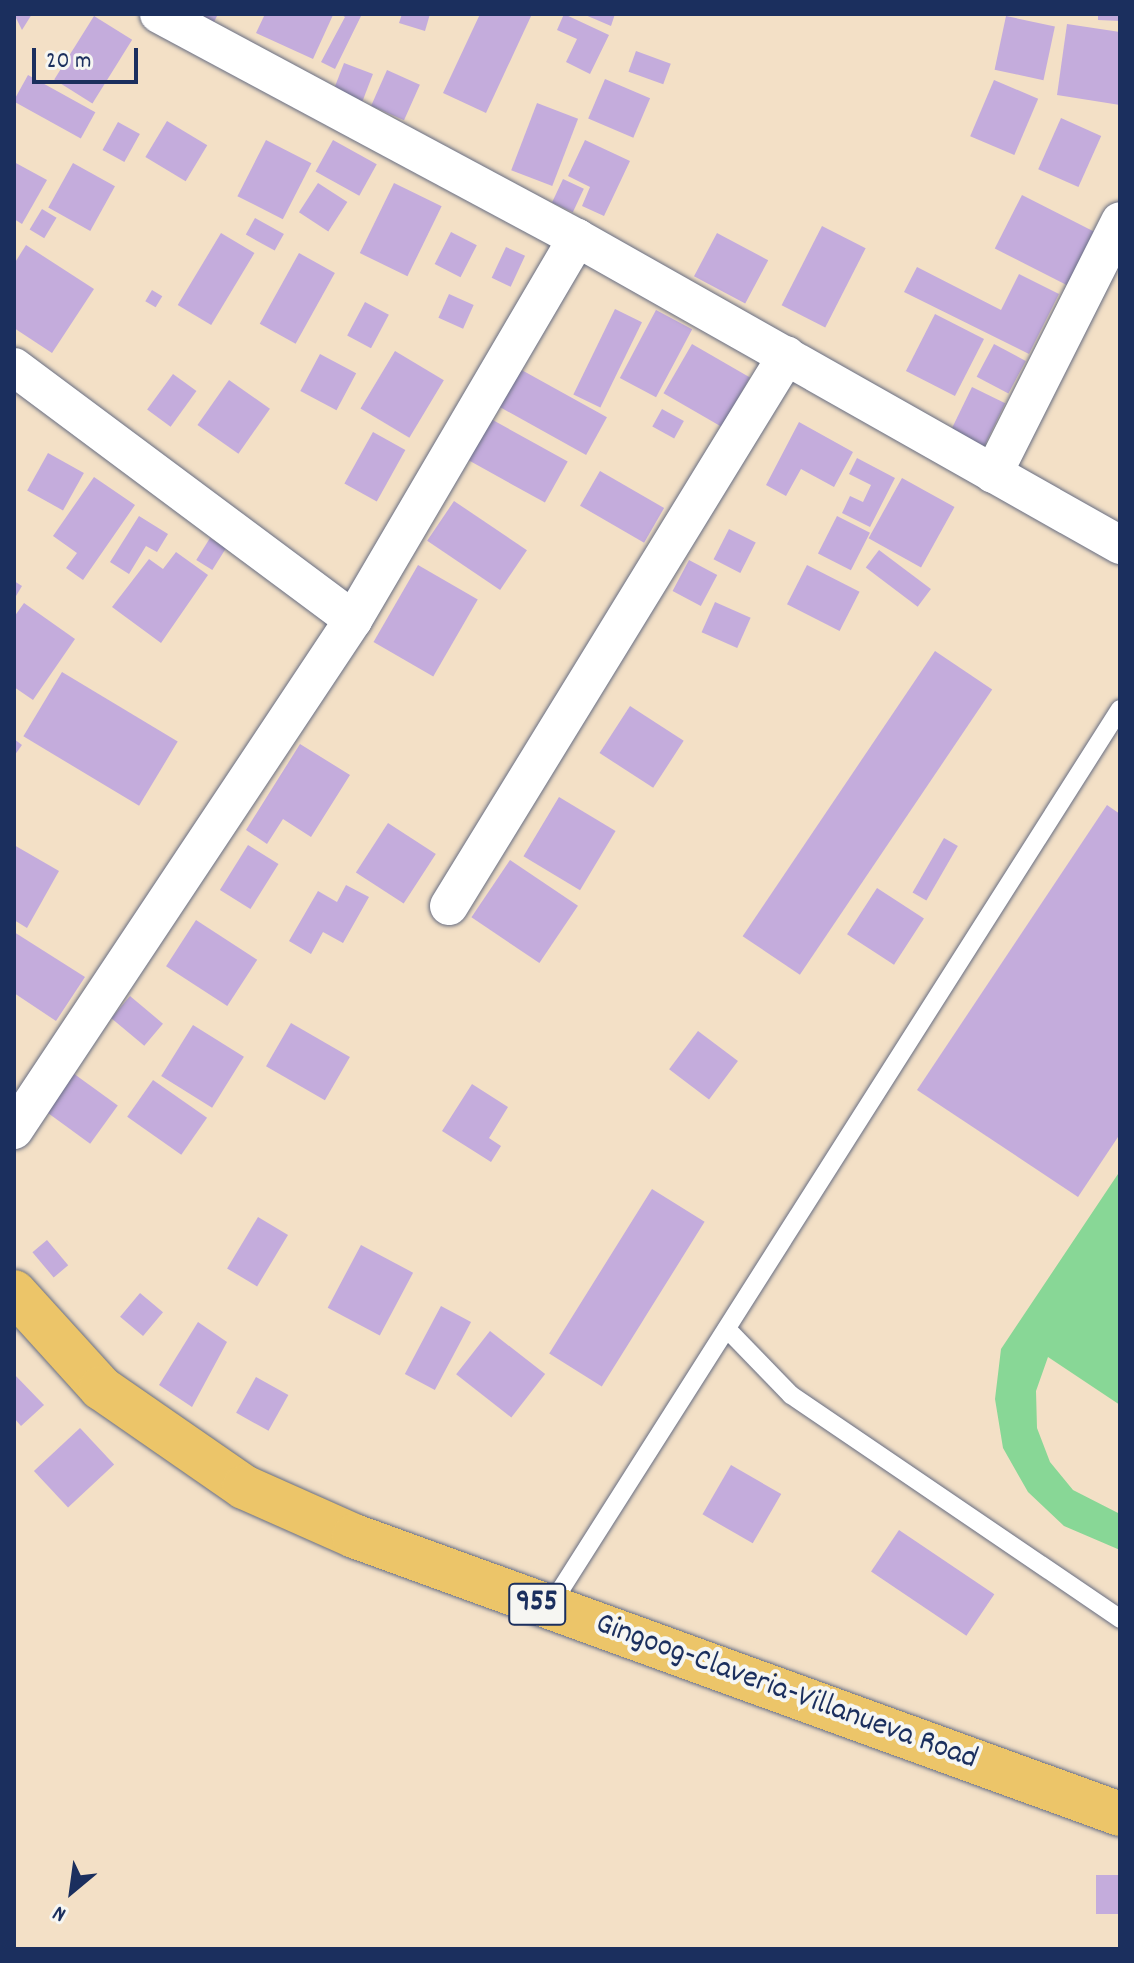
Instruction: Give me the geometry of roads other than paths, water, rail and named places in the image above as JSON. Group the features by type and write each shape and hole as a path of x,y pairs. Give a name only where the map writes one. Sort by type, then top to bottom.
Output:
{"main road":[{"name":"Gingoog-Claveria-Villanueva Road","path":"14,1292 101,1388 244,1487 549,1608 1120,1814"}],"street":[{"path":"159,14 577,238 1120,545"},
{"path":"993,474 1120,221"},
{"path":"14,1130 353,620 577,238"},
{"path":"449,906 787,355"},
{"path":"14,367 353,620"}],"lane":[{"path":"549,1608 1120,709"},
{"path":"727,1329 791,1395 1120,1619"}]}
